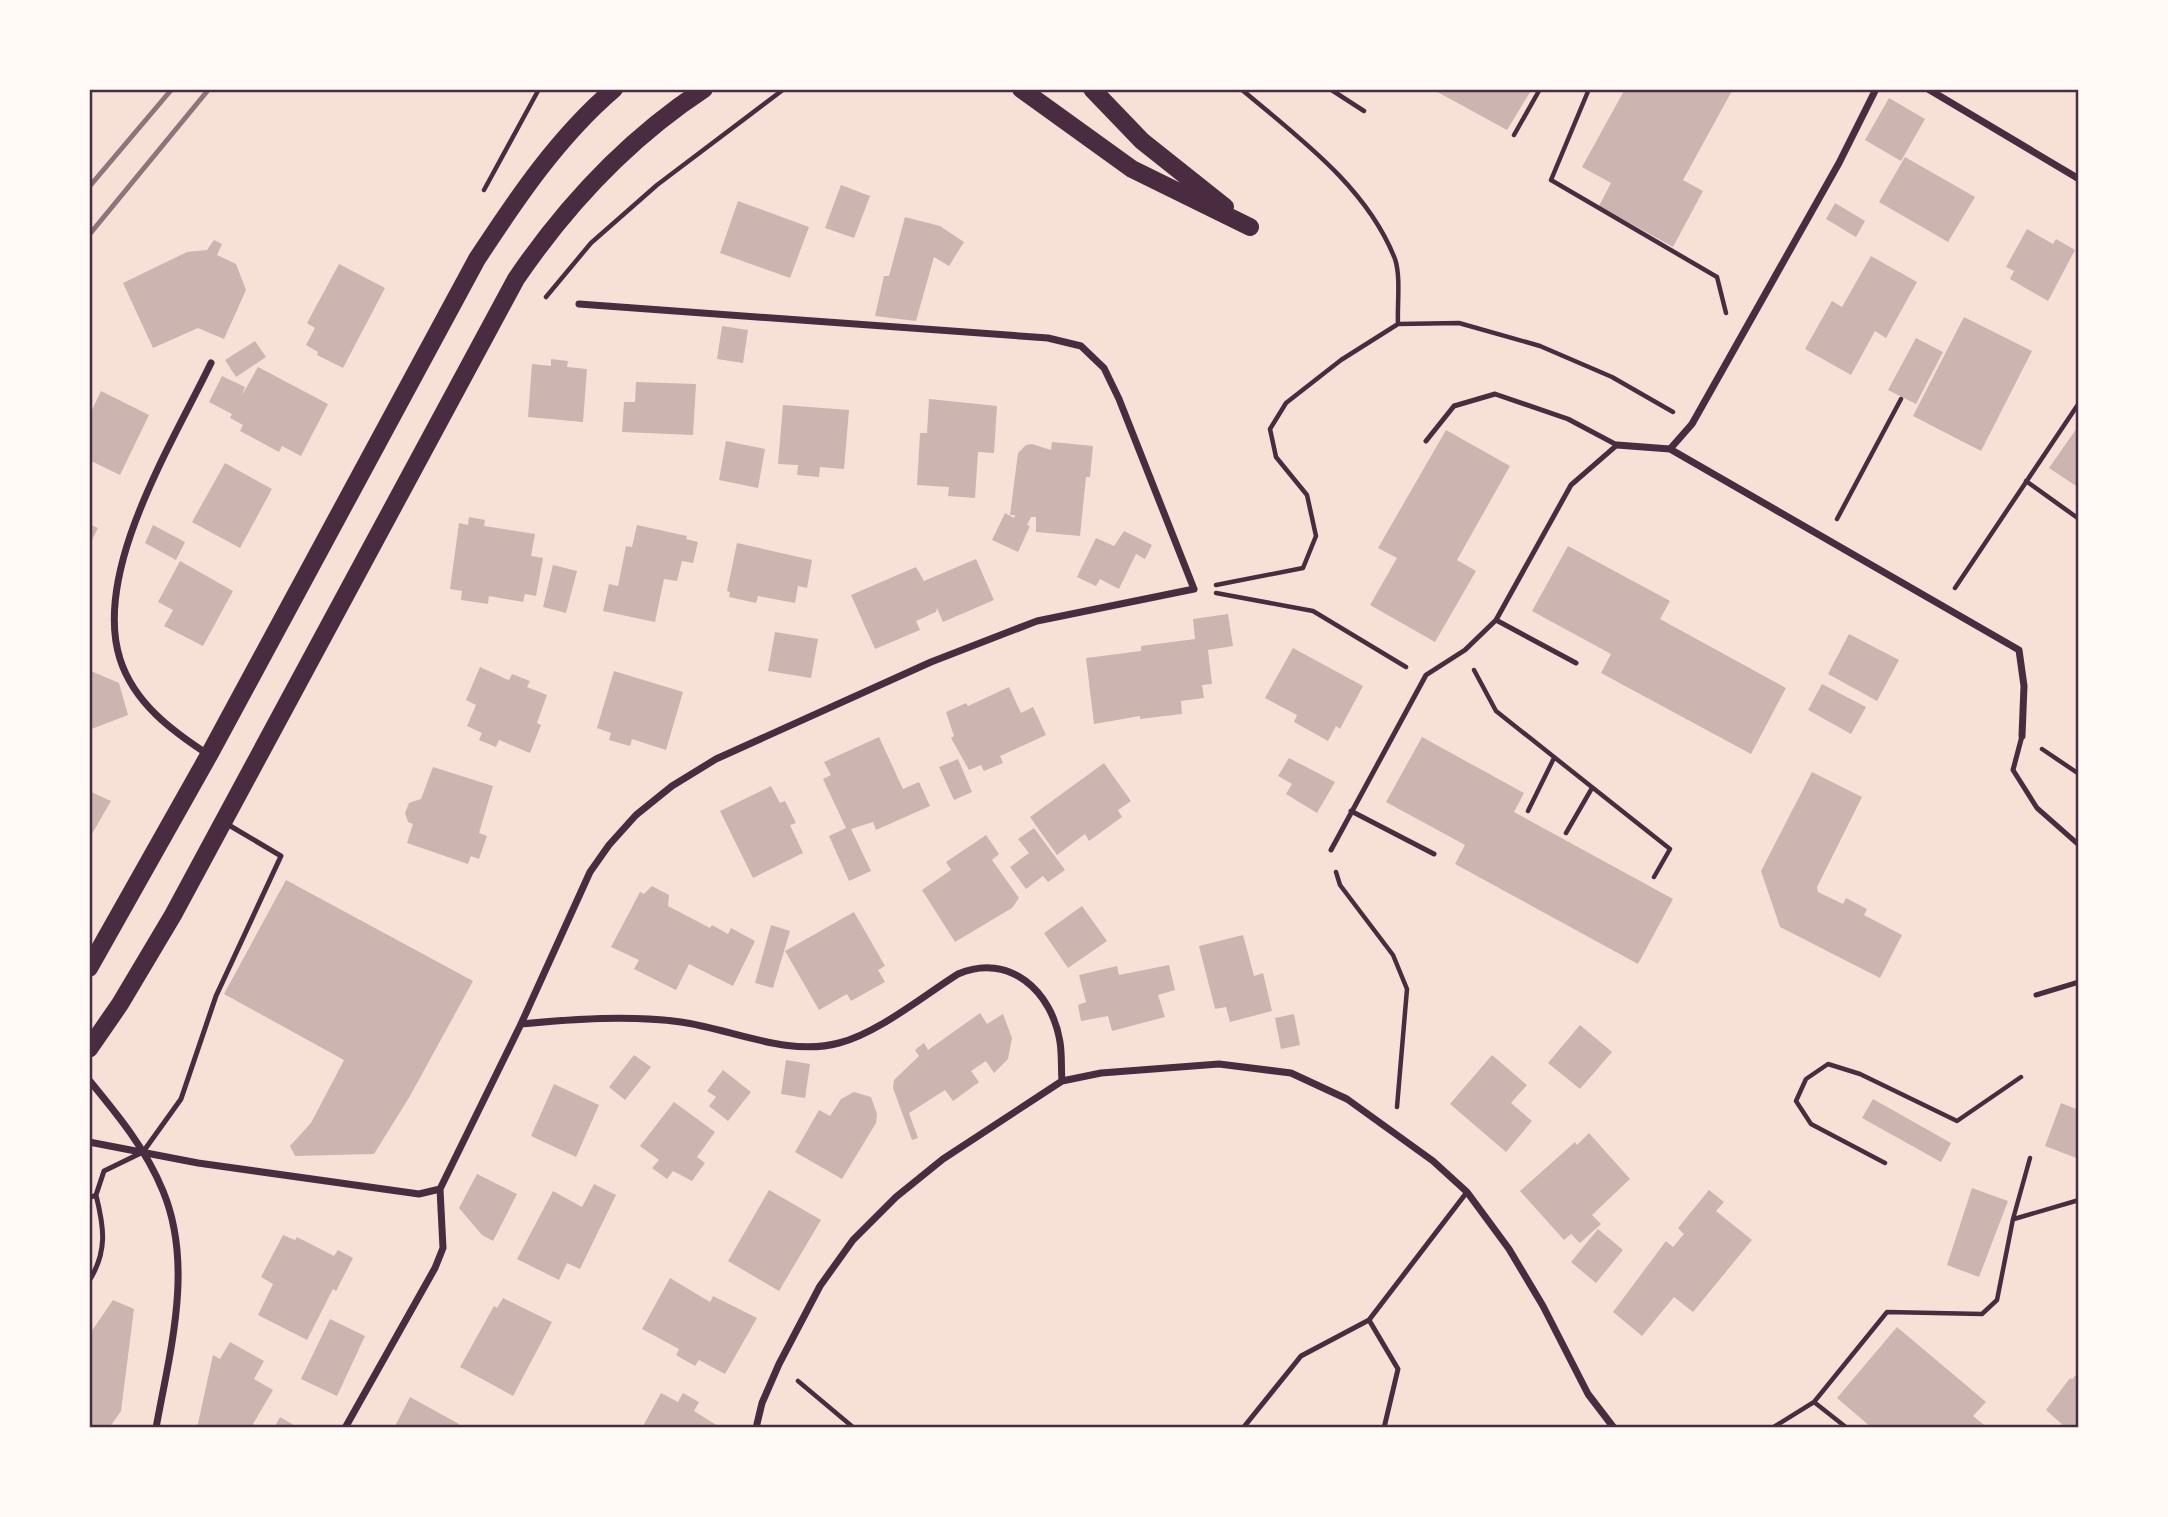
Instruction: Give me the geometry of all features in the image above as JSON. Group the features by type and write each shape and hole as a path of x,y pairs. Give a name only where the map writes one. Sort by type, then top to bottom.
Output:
{"main road":[{"path":"89,968 209,755 477,259 518,197 558,145 614,89"},
{"path":"89,1049 173,915 516,279 548,233 578,197 632,143 668,113 704,89"},
{"path":"1021,89 1132,169 1250,227 1143,141 1092,89"}],"street":[{"path":"1670,449 1692,424 1839,163 1876,89"},
{"path":"1927,89 2079,179"},
{"path":"345,1428 435,1268 443,1248 440,1189 521,1024 590,872 609,845 636,815 672,786 739,749 931,662 1037,621 1194,589 1119,399 1104,368 1081,346 1048,338 579,304"},
{"path":"209,755 158,718 133,687 120,659 113,616 119,571 134,524 211,363"},
{"path":"1617,445 1670,449 2019,650 2024,686 2022,737"},
{"path":"521,1024 626,1018 681,1022 803,1047 838,1044 866,1032 958,974 974,967 992,966 1024,978 1049,1008 1060,1042 1062,1081"},
{"path":"756,1428 762,1403 779,1364 820,1286 862,1231 896,1197 943,1159 1062,1081 1101,1073 1219,1065 1291,1073 1347,1098 1392,1128 1467,1192 1509,1249 1543,1306 1588,1394 1614,1428"},
{"path":"89,1080 143,1152 169,1211 178,1297 156,1428"},
{"path":"89,1142 198,1163 419,1194 440,1189"}],"lane":[{"path":"1331,850 1426,676 1465,650 1496,620 1571,485 1617,445 1568,419 1495,394 1454,406 1426,440"},
{"path":"1496,620 1576,663"},
{"path":"2022,737 2013,771 2036,808 2079,845"},
{"path":"1351,811 1434,854"},
{"path":"89,1281 104,1246 104,1224 96,1195 104,1171 143,1152 181,1099 216,996 281,856 223,822"},
{"path":"2036,995 2079,982"},
{"path":"1243,1428 1301,1356 1369,1320 1467,1192"},
{"path":"89,1198 96,1195"},
{"path":"1369,1320 1398,1369 1384,1428"}],"path":[{"path":"483,192 539,89"},
{"path":"546,297 592,243 657,185 784,89"},
{"path":"1241,89 1299,138 1365,203 1396,261 1398,324"},
{"path":"1330,89 1364,111"},
{"path":"1514,135 1540,89"},
{"path":"1589,89 1551,180 1717,277"},
{"path":"1194,589 1303,568 1316,536 1307,495 1276,457 1270,429 1286,403 1341,360 1398,324 1460,323 1540,346 1612,377 1692,424"},
{"path":"1827,539 1901,399"},
{"path":"1943,606 2079,403"},
{"path":"2026,481 2079,519"},
{"path":"1194,589 1313,611 1404,666 1426,676"},
{"path":"1465,650 1496,711 1670,849 1654,877"},
{"path":"2022,737 2079,774"},
{"path":"1528,811 1554,758"},
{"path":"1566,833 1592,788"},
{"path":"1331,850 1339,885 1393,955 1407,989 1400,1096"},
{"path":"1885,1163 1811,1124 1796,1101 1806,1079 1828,1064 1860,1074 1957,1121 2021,1077"},
{"path":"1772,1428 1814,1402 1887,1312 1982,1314 1997,1300 2013,1219 2030,1158"},
{"path":"2013,1219 2079,1200"},
{"path":"779,1364 854,1428"},
{"path":"1814,1402 1847,1428"}],"building":[{"path":"1432,89 1532,89 1507,130"},
{"path":"1625,89 1733,89 1683,180 1703,191 1673,247 1599,206 1611,183 1582,167"},
{"path":"1889,98 1925,119 1901,161 1865,140"},
{"path":"1905,157 1975,197 1948,242 1879,202"},
{"path":"841,185 870,196 854,238 825,228"},
{"path":"738,201 809,227 790,278 720,253"},
{"path":"1835,203 1865,221 1856,237 1826,219"},
{"path":"905,217 940,226 964,242 949,266 934,257 916,321 875,316 884,276 889,276"},
{"path":"2027,229 2053,244 2056,239 2075,250 2048,301 2010,279 2014,271 2006,267"},
{"path":"214,240 222,244 217,255 236,264 246,290 224,339 198,328 153,348 123,283 187,252 207,250"},
{"path":"1871,256 1917,282 1886,338 1875,331 1851,375 1805,349 1832,301 1842,307"},
{"path":"339,264 385,288 343,368 317,355 318,352 306,345 315,328 307,323"},
{"path":"1964,317 2032,351 1981,451 1913,416"},
{"path":"722,326 748,330 743,363 717,359"},
{"path":"1916,338 1943,352 1916,404 1888,390"},
{"path":"255,341 266,357 236,377 225,360"},
{"path":"551,359 568,361 567,367 587,369 583,422 528,417 532,364 551,366"},
{"path":"258,367 328,404 301,456 282,446 279,452 240,431 243,425 230,418 232,414 209,402 222,376 245,387 242,395"},
{"path":"636,382 696,384 693,435 622,432 624,402 635,402"},
{"path":"101,391 149,415 120,475 89,460 89,416"},
{"path":"929,399 997,406 994,453 978,452 975,498 948,496 949,487 917,485 920,433 927,433"},
{"path":"783,405 849,410 844,469 820,467 819,477 797,475 798,465 778,464"},
{"path":"2079,425 2079,488 2049,468"},
{"path":"1446,430 1510,466 1457,560 1476,571 1435,642 1370,605 1397,558 1378,548"},
{"path":"726,441 765,449 758,488 719,480"},
{"path":"1052,442 1093,446 1090,477 1086,477 1080,536 1036,532 1036,517 1031,517 1027,525 1030,526 1018,552 992,540 1005,513 1014,518 1015,515 1010,515 1018,453 1026,445 1032,444 1051,450"},
{"path":"225,463 272,489 240,548 192,522"},
{"path":"469,517 485,520 484,526 535,534 531,556 543,558 536,596 525,594 523,602 489,596 488,604 461,600 462,591 450,589 459,523 468,525"},
{"path":"89,524 98,528 89,546"},
{"path":"153,525 185,542 176,560 145,543"},
{"path":"637,525 687,536 686,539 698,542 693,563 682,561 677,581 664,579 655,622 603,611 609,584 618,586 626,546 632,547"},
{"path":"1124,531 1152,545 1145,559 1136,554 1119,589 1100,579 1096,586 1077,577 1096,538 1114,546"},
{"path":"737,543 812,560 807,588 798,586 795,603 758,596 756,603 729,597 730,592 727,591"},
{"path":"1568,546 1670,601 1660,619 1786,688 1751,754 1601,673 1611,654 1532,611"},
{"path":"976,559 994,600 943,622 937,608 936,612 916,621 920,630 875,649 851,595 916,567 924,581"},
{"path":"180,561 233,591 203,646 164,626 173,610 158,602"},
{"path":"553,565 577,571 566,613 543,607"},
{"path":"1228,614 1233,646 1208,650 1212,684 1202,685 1204,698 1181,701 1182,714 1140,719 1140,716 1094,724 1086,658 1141,651 1141,646 1195,639 1193,619"},
{"path":"775,632 818,639 811,678 768,671"},
{"path":"1849,634 1899,660 1877,701 1828,674"},
{"path":"1293,648 1363,686 1340,729 1336,726 1328,741 1294,722 1297,715 1265,698"},
{"path":"480,667 509,680 512,674 530,681 527,687 547,695 537,723 541,725 530,753 499,740 496,747 479,740 482,733 467,726 476,705 466,700"},
{"path":"91,671 119,683 128,715 89,730"},
{"path":"614,671 683,692 666,750 632,739 630,746 609,740 611,733 597,728"},
{"path":"1822,684 1866,707 1851,734 1808,710"},
{"path":"1009,687 1021,713 1033,707 1046,735 1000,756 1003,763 984,771 981,765 969,770 951,738 954,736 946,712 966,703 968,706"},
{"path":"879,737 903,789 919,782 930,806 876,830 873,822 851,829 871,871 849,881 829,836 846,828 823,779 831,775 824,762"},
{"path":"1422,737 1524,793 1514,812 1673,899 1638,964 1455,864 1465,845 1386,802"},
{"path":"1289,758 1335,782 1317,813 1286,794 1292,784 1278,776"},
{"path":"958,759 972,792 954,800 939,767"},
{"path":"1104,763 1131,801 1118,810 1122,817 1089,841 1085,834 1057,855 1030,817"},
{"path":"433,767 493,786 479,833 487,836 479,859 471,856 468,864 407,843 413,824 408,822 405,813 409,803 421,799"},
{"path":"1812,772 1862,797 1817,887 1818,892 1843,904 1846,898 1867,909 1864,915 1902,935 1880,978 1780,927 1761,871"},
{"path":"771,786 780,803 785,801 796,823 790,825 803,853 753,878 720,811"},
{"path":"89,791 111,801 89,839"},
{"path":"1034,828 1065,870 1048,882 1043,876 1026,889 1010,867 1029,853 1018,839"},
{"path":"986,835 999,854 992,860 1019,898 1012,908 955,942 922,890 951,870 946,862"},
{"path":"286,880 473,981 410,1096 374,1154 295,1156 290,1146 311,1123 344,1060 224,994"},
{"path":"652,886 669,895 668,906 710,928 712,925 728,934 731,928 755,941 733,986 689,964 676,990 634,969 639,960 611,947 640,892 644,894"},
{"path":"1082,906 1107,941 1068,968 1044,933"},
{"path":"854,912 885,966 878,970 885,982 851,1001 847,994 819,1010 785,951"},
{"path":"771,925 790,931 773,988 755,983"},
{"path":"1243,935 1254,976 1263,973 1272,1011 1230,1022 1226,1007 1215,1009 1199,946"},
{"path":"1169,965 1175,990 1158,995 1165,1017 1112,1031 1108,1016 1081,1021 1078,1005 1086,1002 1079,975 1117,966 1119,975"},
{"path":"980,1013 987,1024 1003,1014 1012,1038 1008,1059 994,1073 986,1061 971,1071 979,1082 953,1101 945,1090 909,1113 918,1138 912,1140 893,1088 894,1080 919,1056 915,1050 924,1043 928,1050"},
{"path":"1294,1014 1300,1045 1281,1049 1275,1018"},
{"path":"1580,1025 1612,1052 1580,1089 1548,1063"},
{"path":"634,1055 651,1067 625,1100 609,1087"},
{"path":"1492,1055 1527,1085 1511,1103 1532,1121 1506,1152 1450,1104"},
{"path":"786,1060 810,1064 805,1098 781,1094"},
{"path":"723,1070 751,1092 728,1121 709,1106 716,1097 707,1091"},
{"path":"554,1084 599,1105 576,1157 531,1136"},
{"path":"854,1092 871,1097 877,1114 876,1123 842,1179 795,1152 819,1110 830,1116 841,1099"},
{"path":"1873,1099 1951,1143 1941,1162 1862,1118"},
{"path":"674,1102 715,1132 697,1157 705,1163 692,1181 673,1171 667,1179 652,1168 659,1160 640,1146"},
{"path":"2061,1103 2079,1110 2079,1159 2045,1146"},
{"path":"1589,1133 1630,1179 1592,1215 1601,1224 1580,1243 1571,1234 1564,1240 1520,1191 1575,1142 1577,1145"},
{"path":"477,1174 517,1194 493,1241 482,1235 459,1208"},
{"path":"594,1184 616,1195 580,1269 567,1263 559,1280 517,1259 553,1191 582,1207"},
{"path":"1972,1188 2008,1201 1979,1277 1947,1265"},
{"path":"769,1190 821,1220 779,1291 728,1261"},
{"path":"1709,1190 1724,1202 1716,1211 1752,1240 1693,1312 1674,1297 1642,1336 1613,1312 1666,1241 1673,1247 1684,1234 1678,1228"},
{"path":"1598,1229 1623,1250 1596,1283 1571,1262"},
{"path":"283,1235 295,1240 297,1237 334,1256 338,1250 353,1258 336,1291 333,1289 307,1340 258,1315 273,1284 261,1277"},
{"path":"670,1278 710,1302 713,1296 757,1318 725,1374 699,1360 695,1366 676,1355 679,1349 642,1329"},
{"path":"503,1298 552,1322 513,1396 460,1367 494,1306 497,1308"},
{"path":"113,1300 134,1309 121,1411 109,1428 89,1428 89,1335"},
{"path":"330,1319 365,1336 337,1396 301,1379"},
{"path":"1897,1327 1986,1402 1973,1416 1988,1428 1872,1428 1837,1398"},
{"path":"230,1342 264,1361 254,1379 273,1390 253,1424 260,1428 197,1428 213,1355 220,1359"},
{"path":"2079,1372 2079,1428 2066,1428 2046,1410 2070,1378"},
{"path":"661,1393 678,1402 683,1393 699,1402 694,1411 721,1428 642,1428"},
{"path":"410,1397 459,1424 456,1428 394,1428"},
{"path":"280,1417 299,1428 274,1428"}],"railway":[{"path":"89,187 172,89"},
{"path":"89,235 209,89"}]}
